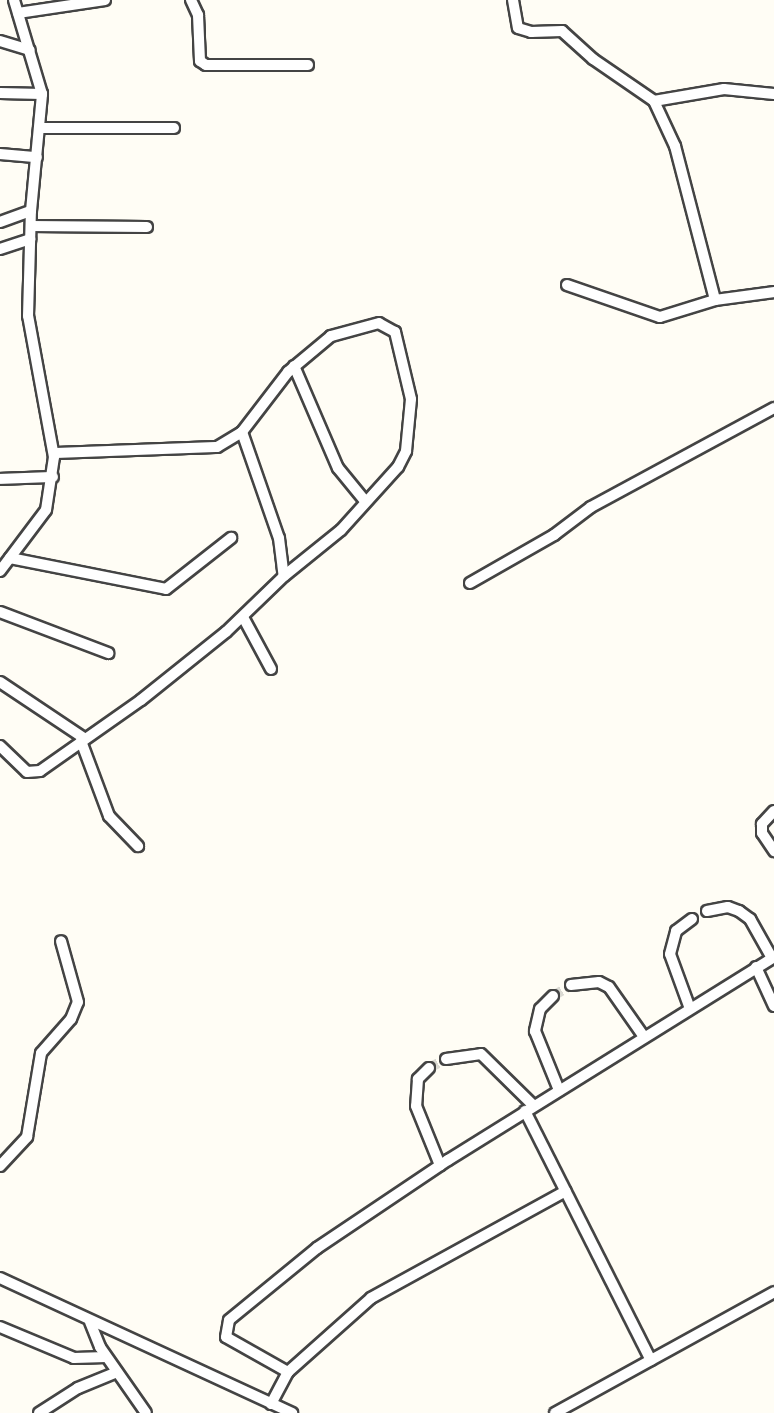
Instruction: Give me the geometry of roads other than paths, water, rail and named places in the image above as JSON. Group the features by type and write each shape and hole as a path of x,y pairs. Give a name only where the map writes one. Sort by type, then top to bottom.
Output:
{"street":[{"path":"0,571 46,510 53,477 54,453 30,338 31,211 42,94 13,0"},
{"path":"18,13 105,0"},
{"path":"191,0 198,15 200,61 206,65 308,65"},
{"path":"513,0 518,28 531,32 562,31 593,59 654,101 675,146 715,300"},
{"path":"0,41 30,50"},
{"path":"654,101 724,89 774,94"},
{"path":"0,93 42,94"},
{"path":"40,128 174,128"},
{"path":"0,154 37,157"},
{"path":"0,222 31,211"},
{"path":"31,226 147,227"},
{"path":"0,249 30,239"},
{"path":"567,285 660,317 715,300 774,292"},
{"path":"2,750 32,774 141,700 243,617 284,576 341,530 407,451 411,399 395,332 379,323 331,337 294,366 242,432 217,447 197,450 54,453"},
{"path":"294,366 338,468 365,501"},
{"path":"470,583 554,535 591,507 774,408"},
{"path":"242,432 279,538 284,576"},
{"path":"0,478 53,477"},
{"path":"10,558 166,589 231,538"},
{"path":"0,612 108,653"},
{"path":"243,617 271,670"},
{"path":"0,682 83,740 109,816 138,846"},
{"path":"774,811 762,824 768,847 774,851"},
{"path":"288,1371 226,1338 229,1320 317,1248 440,1165 689,1006 773,958 750,919 739,911 728,907 707,911"},
{"path":"689,1006 670,954 676,931 692,919"},
{"path":"0,1166 27,1137 41,1053 71,1019 78,1002 61,941"},
{"path":"756,967 774,1006"},
{"path":"571,985 599,982 609,987 644,1037"},
{"path":"553,996 540,1009 535,1031 559,1090"},
{"path":"446,1059 481,1054 530,1109 566,1191 651,1360"},
{"path":"429,1068 418,1079 416,1106 440,1165"},
{"path":"271,1404 288,1371 371,1298 566,1191"},
{"path":"0,1278 90,1322 292,1413"},
{"path":"555,1413 774,1292"},
{"path":"90,1322 106,1357 146,1413"},
{"path":"0,1327 74,1357 106,1357"},
{"path":"38,1413 69,1393 117,1372"}],"tunnel":[{"path":"553,996 571,985"},
{"path":"429,1068 446,1059"}]}
